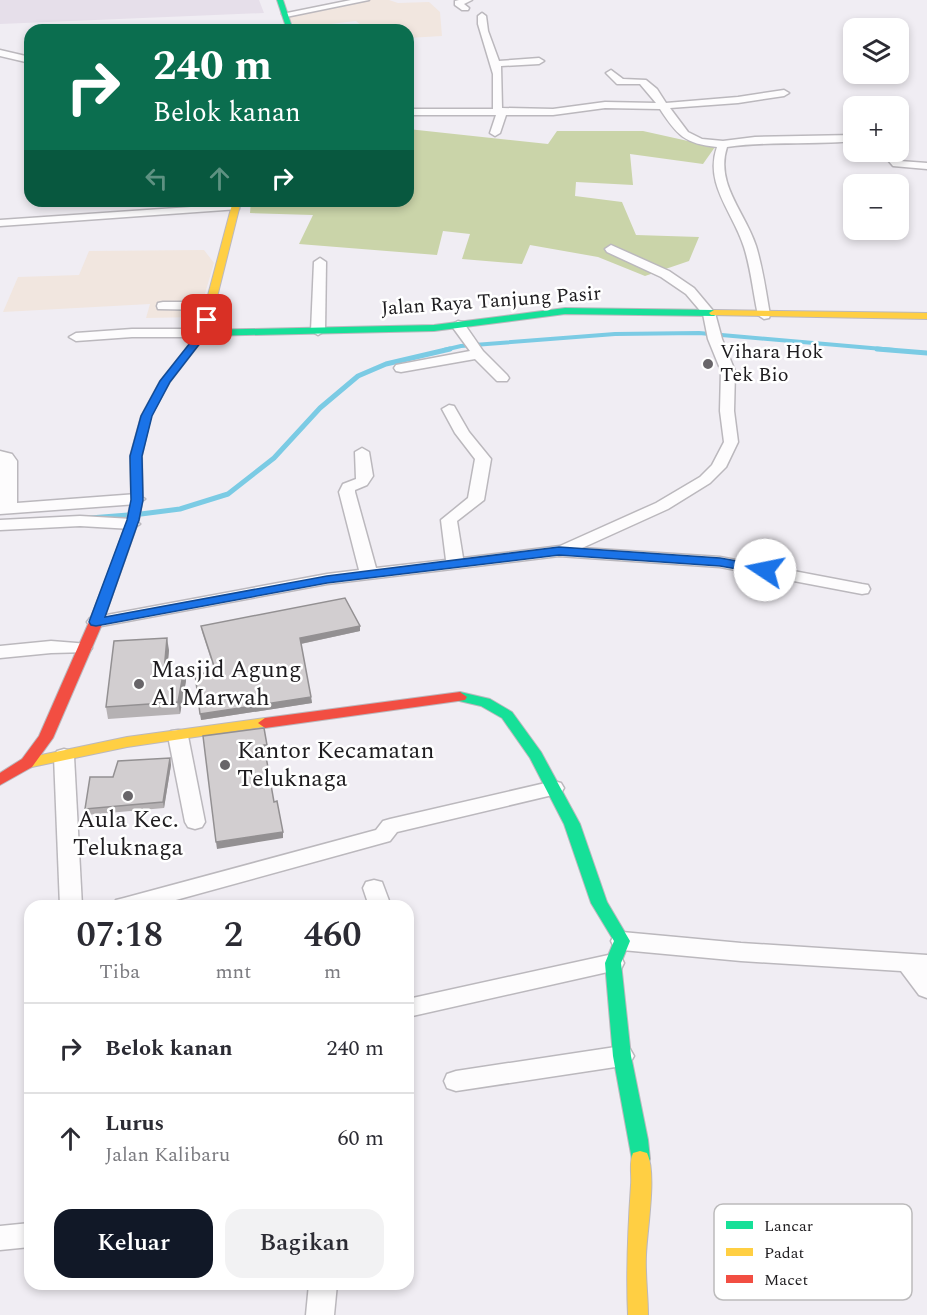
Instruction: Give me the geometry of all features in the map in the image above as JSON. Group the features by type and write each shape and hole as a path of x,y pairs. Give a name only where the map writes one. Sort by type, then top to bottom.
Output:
{"street":[{"path":"280,0 288,24"},
{"path":"286,14 365,0"},
{"path":"482,16 481,28 498,75 495,101 500,111 495,133"},
{"path":"0,53 24,59"},
{"path":"494,64 539,61"},
{"path":"611,73 620,82 646,84 665,110 691,138 723,144 748,141 843,139"},
{"path":"414,111 454,107 500,111 559,111 605,105 665,110 742,109 738,100 784,93"},
{"path":"723,144 717,159 720,176 729,207 747,238 764,315"},
{"path":"894,162 927,166"},
{"path":"0,223 199,207"},
{"path":"0,780 27,763 46,738 96,622 134,512 136,456 146,416 165,381 203,333 235,207"},
{"path":"559,551 662,507 705,480 718,466 731,442 727,411 728,371 715,339 709,316 690,291 665,274 611,249"},
{"path":"318,331 320,262"},
{"path":"163,306 210,306"},
{"name":"Jalan Raya Tanjung Pasir","path":"203,333 461,330 527,314 565,311 709,316 927,316"},
{"path":"461,330 476,352 502,378"},
{"path":"76,337 132,333 203,333"},
{"path":"401,368 476,352"},
{"path":"449,410 462,433 483,459 476,500 449,520 455,562"},
{"path":"362,452 365,476 362,482 348,487 347,492 369,574"},
{"path":"0,456 9,461 5,509 134,512"},
{"path":"0,525 80,521 134,512"},
{"path":"96,622 327,579 559,551 720,562 862,589"},
{"path":"0,652 51,647 83,648"},
{"path":"27,763 127,742 416,701 466,697 485,702 507,715 537,756 572,824 599,903 622,940"},
{"path":"178,736 195,822"},
{"path":"64,756 71,900"},
{"path":"146,900 383,836 390,826 554,788"},
{"path":"622,940 613,963 622,1056 639,1140 641,1179 636,1257 638,1315"},
{"path":"622,940 918,964 927,989"},
{"path":"414,1003 613,963"},
{"path":"456,1081 622,1056"},
{"path":"0,1238 24,1236"},
{"path":"320,1315 322,1290"}],"shaded area":[{"path":"0,0 259,0 264,13 0,24"},
{"path":"367,0 389,0 398,3 429,2 440,12 442,36 414,38 414,24 360,24 356,21 293,24 288,15"},
{"path":"204,250 214,263 198,317 146,318 150,304 3,312 18,277 79,275 89,251"}],"green space":[{"path":"414,130 548,144 557,131 643,131 715,147 703,164 630,154 633,185 576,182 575,196 622,202 636,235 699,237 689,261 645,276 598,257 530,245 522,264 462,259 470,234 443,231 437,255 299,244 313,215 250,213 250,207 414,207"}],"building":[{"path":"345,598 360,626 300,638 311,697 200,714 195,674 216,672 201,626"},
{"name":"Masjid Agung Al Marwah","path":"167,638 164,671 184,669 178,702 106,707 114,641"},
{"path":"264,728 267,745 264,745 274,802 277,801 283,832 216,842 203,736"},
{"name":"Aula Kec. Teluknaga","path":"170,758 163,802 85,809 90,777 113,777 118,761"}],"waterway":[{"path":"444,350 461,346 615,334 699,333 894,350"},
{"path":"141,514 180,509 228,494 274,458 320,408 358,376 386,364 450,349"},
{"path":"877,349 927,353"},
{"path":"90,518 128,515"}],"traffic: fast":[{"path":"280,0 288,24"},
{"path":"203,333 434,328 565,311 714,313"},
{"path":"460,697 485,702 507,715 536,756 572,824 599,903 622,941 613,963 622,1056 639,1140 640,1159"}],"traffic: slow":[{"path":"119,560 133,520 137,499 136,456 146,416 165,381 203,333 235,207"},
{"path":"714,313 927,316"},
{"path":"27,763 127,742 265,723"},
{"path":"638,1315 636,1257 641,1179 640,1159"}],"traffic: jam":[{"path":"0,780 27,763 46,738 96,622 119,560"},
{"path":"265,723 460,697"}],"place":[{"name":"Vihara Hok Tek Bio","path":"708,364"},
{"name":"Masjid Agung Al Marwah","path":"139,684"},
{"name":"Kantor Kecamatan Teluknaga","path":"225,765"},
{"name":"Aula Kec. Teluknaga","path":"128,796"}],"route":[{"path":"207,320 203,333 165,381 146,416 136,456 137,500 133,520 96,622 327,579 559,551 720,562 765,570"}]}
